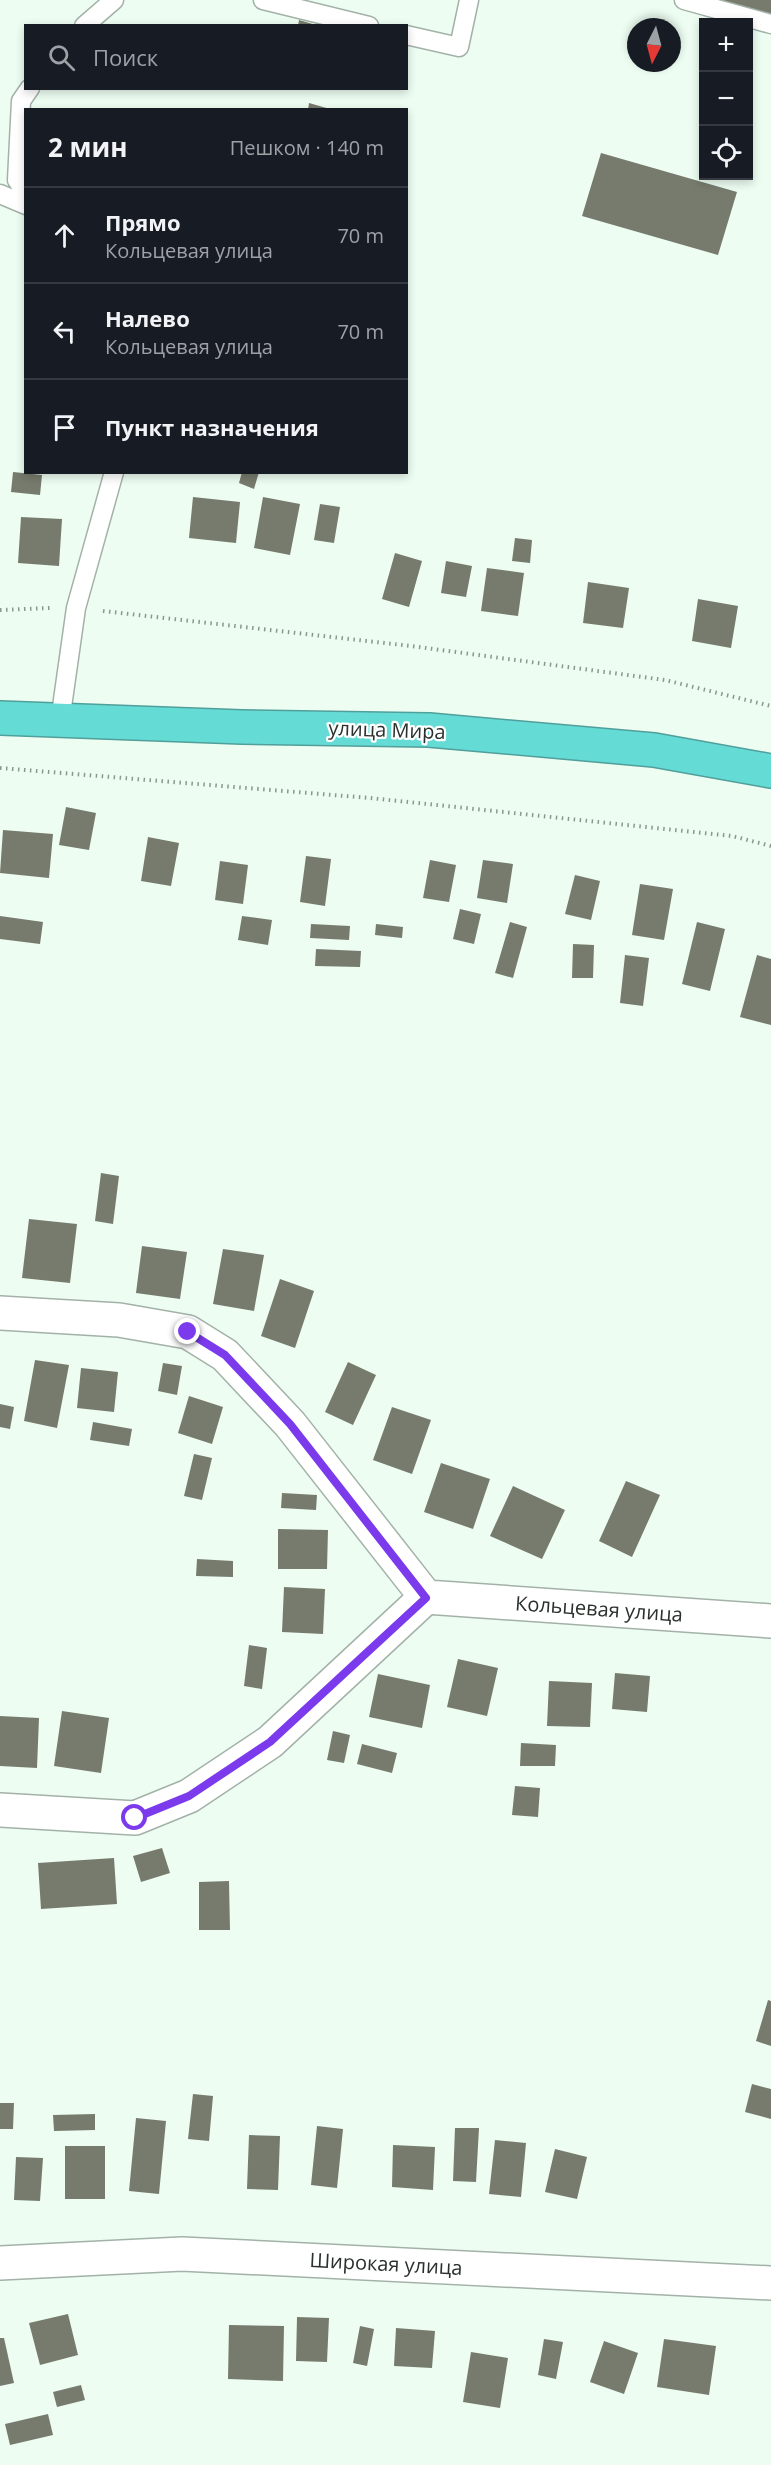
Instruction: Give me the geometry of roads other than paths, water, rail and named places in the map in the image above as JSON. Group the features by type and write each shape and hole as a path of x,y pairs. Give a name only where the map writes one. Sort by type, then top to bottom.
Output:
{"highway":[{"name":"улица Мира","path":"0,718 60,722 429,730 654,750 771,771"}],"street":[{"path":"0,1313 118,1320 188,1332 225,1355 290,1424 426,1598 270,1742 189,1796 135,1818 0,1810"},
{"name":"Кольцевая улица","path":"426,1598 771,1621"},
{"name":"Широкая улица","path":"0,2263 182,2254 771,2283"}],"lane":[{"path":"86,24 114,0"},
{"path":"408,35 459,47 469,0"},
{"path":"684,0 771,24"},
{"path":"275,1 361,24"},
{"path":"24,191 17,180 21,101 29,90"},
{"path":"0,194 24,204"},
{"path":"60,722 76,608 113,474"}]}
